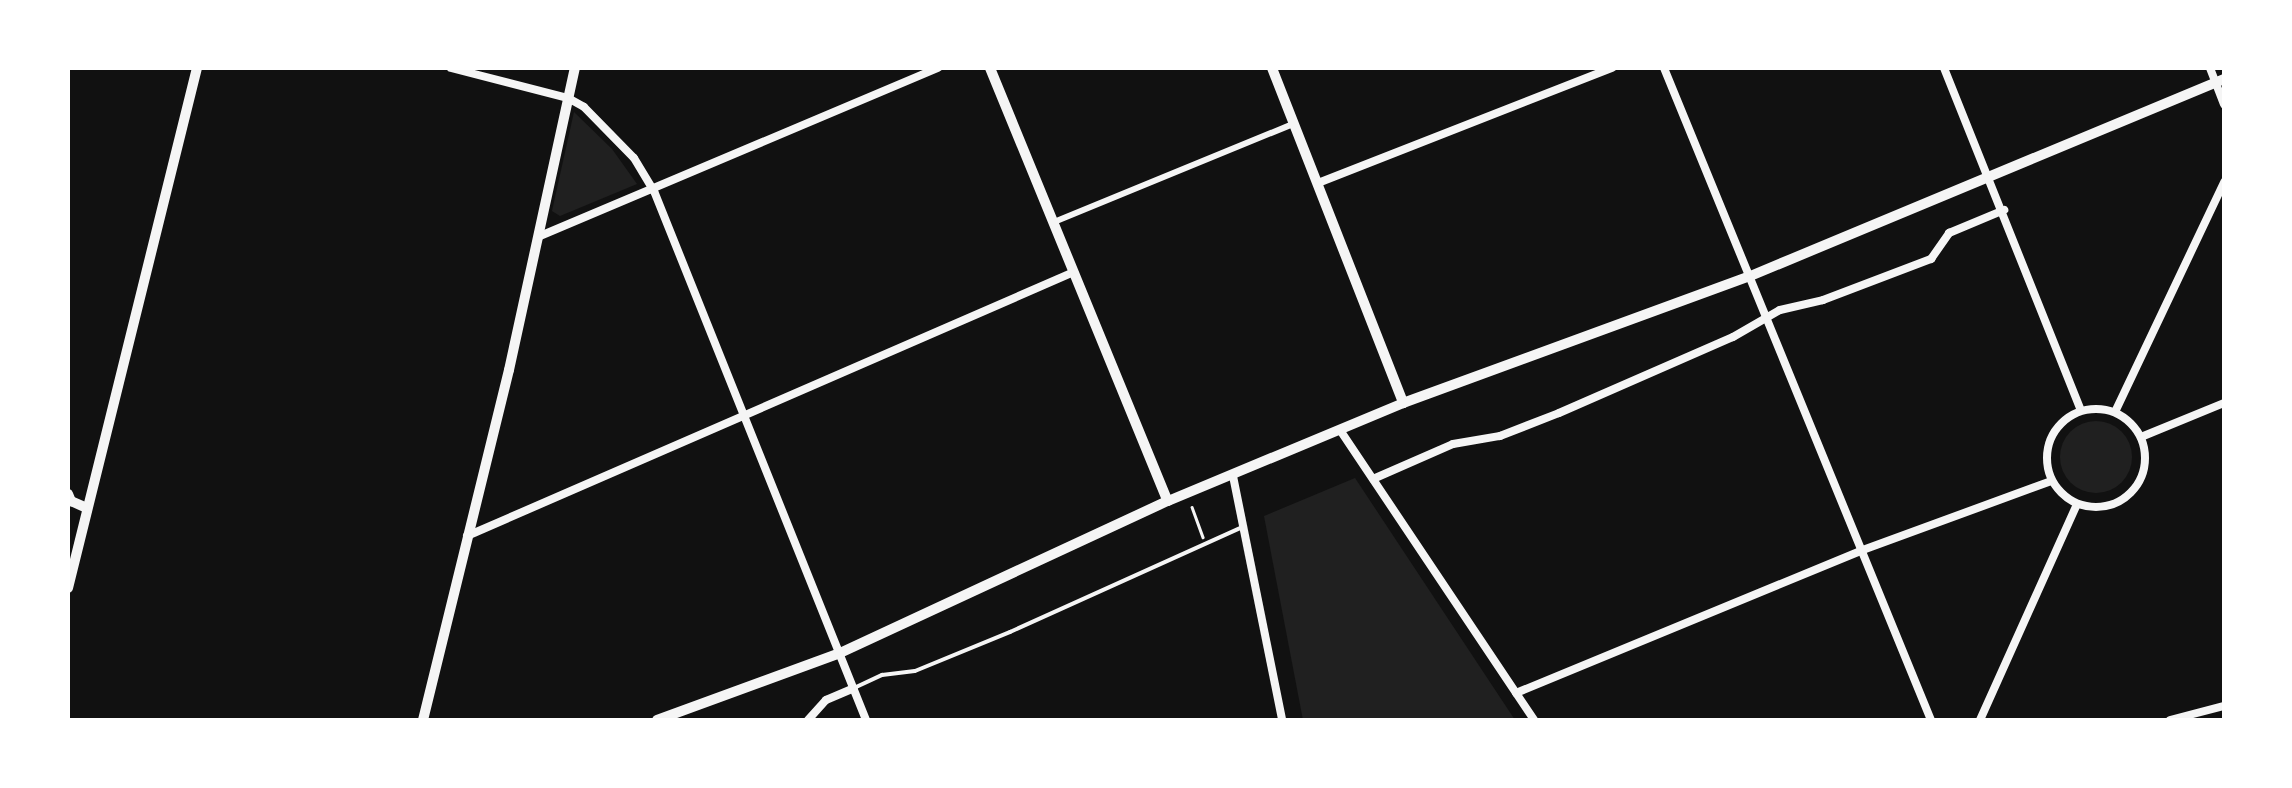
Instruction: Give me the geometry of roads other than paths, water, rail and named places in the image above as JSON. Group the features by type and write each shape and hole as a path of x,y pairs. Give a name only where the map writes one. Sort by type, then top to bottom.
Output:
{"street":[{"path":"68,588 196,68"},
{"path":"450,68 568,98 584,107 634,158 654,191 866,720"},
{"path":"423,720 540,236 576,68"},
{"path":"540,236 938,68"},
{"path":"990,68 1168,502"},
{"path":"1272,68 1403,403"},
{"path":"1318,183 1612,68"},
{"path":"1664,68 1931,720"},
{"path":"1944,68 1992,178 2081,410"},
{"path":"2210,68 2220,81 2224,104"},
{"path":"657,720 840,653 1168,502 1403,403 1748,278 2220,81"},
{"path":"1054,222 1294,124"},
{"path":"2115,412 2224,182"},
{"path":"1373,479 1454,444 1500,436 1559,413 1733,337 1764,318 1931,259 1949,233 2004,210"},
{"path":"466,536 1074,272"},
{"path":"2141,437 2224,404"},
{"path":"2081,410 2115,412 2141,437 2144,466 2131,492 2106,506 2077,504 2051,480 2046,450 2052,433 2081,410"},
{"path":"1340,430 1534,720"},
{"path":"1232,476 1282,720"},
{"path":"1516,694 1860,551 2051,480"},
{"path":"68,499 87,508"},
{"path":"1980,720 2077,504"},
{"path":"808,720 826,700 854,688"},
{"path":"2170,720 2224,706"}],"lane":[{"path":"854,688 882,675 916,671 1186,556 1205,542 1243,527"}]}
